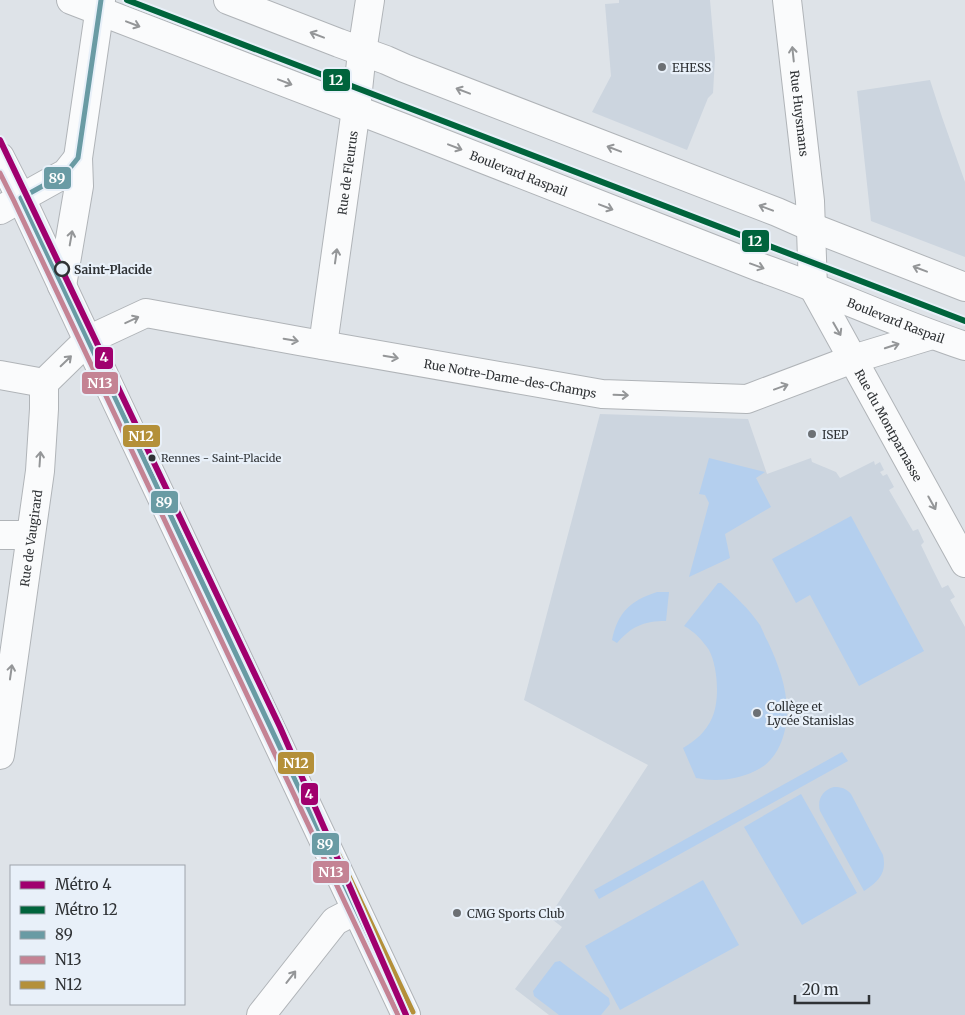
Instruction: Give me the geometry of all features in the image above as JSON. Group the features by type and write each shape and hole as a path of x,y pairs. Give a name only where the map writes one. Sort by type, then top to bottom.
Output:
{"main road":[{"name":"Boulevard Raspail","path":"71,0 100,6 356,109 932,335 965,346"},
{"path":"228,0 777,212 965,287"},
{"name":"Rue de Fleurus","path":"323,345 370,0"},
{"name":"Rue Huysmans","path":"787,0 810,201 813,287"},
{"path":"62,286 80,186 78,158 100,6"},
{"path":"0,157 11,204 62,286 406,1015"},
{"path":"11,204 66,173 78,158"},
{"name":"Rue du Montparnasse","path":"813,287 965,563"},
{"name":"Rue Notre-Dame-des-Champs","path":"88,340 146,313 602,394 747,399 853,359 932,335"},
{"path":"0,375 44,383 88,340"},
{"name":"Rue de Vaugirard","path":"0,755 40,471 44,383"},
{"path":"0,535 30,535"},
{"path":"260,1015 335,921 356,910"}],"shaded area":[{"name":"EHESS","path":"619,0 710,0 715,58 713,93 708,98 687,150 592,112 611,76 605,4 619,3"},
{"path":"930,80 965,182 965,257 871,221 857,91"},
{"name":"Collège et Lycée Stanislas","path":"600,414 748,419 767,474 811,458 812,462 836,472 840,478 874,461 875,465 880,462 884,470 880,472 883,476 887,474 894,487 889,490 913,531 918,529 924,542 921,545 942,588 948,585 955,597 950,600 965,627 965,1015 549,1015 515,989 562,927 549,917 648,765 524,700"},
{"path":"709,458 765,472 756,478 771,507 725,534 730,558 689,577 709,503 705,495 699,494"},
{"path":"851,516 924,651 859,686 810,595 796,603 772,559"},
{"path":"718,583 721,583 737,598 760,625 782,680 787,706 787,719 780,745 767,763 755,771 741,776 711,780 696,778 683,748 700,736 712,718 715,711 717,693 716,675 709,650 698,636 684,626"},
{"path":"657,592 669,592 666,621 645,623 628,632 617,643 612,640 618,622 627,609 639,599"},
{"path":"842,752 848,761 599,899 594,890"},
{"path":"834,787 843,788 851,794 883,855 884,867 881,876 864,891 820,811 819,803 821,796 826,790"},
{"path":"801,794 857,893 802,925 744,827"},
{"path":"703,880 739,945 620,1010 585,946"},
{"path":"560,961 609,998 610,1004 601,1015 559,1015 534,996 533,991 555,962"}],"metro line":[{"name":"12","path":"127,0 965,321"},
{"name":"4","path":"0,140 280,727 406,1015"}],"transit line":[{"name":"89","path":"101,0 78,158 66,173 21,198 406,1015"},
{"name":"N12","path":"7,154 413,1012"},
{"name":"N13","path":"0,173 398,1015"}],"place":[{"name":"EHESS","path":"662,67"},
{"name":"Saint-Placide","path":"62,269"},
{"name":"ISEP","path":"812,434"},
{"name":"Rennes - Saint-Placide","path":"152,458"},
{"name":"Collège et Lycée Stanislas","path":"757,713"},
{"name":"CMG Sports Club","path":"457,913"}]}
